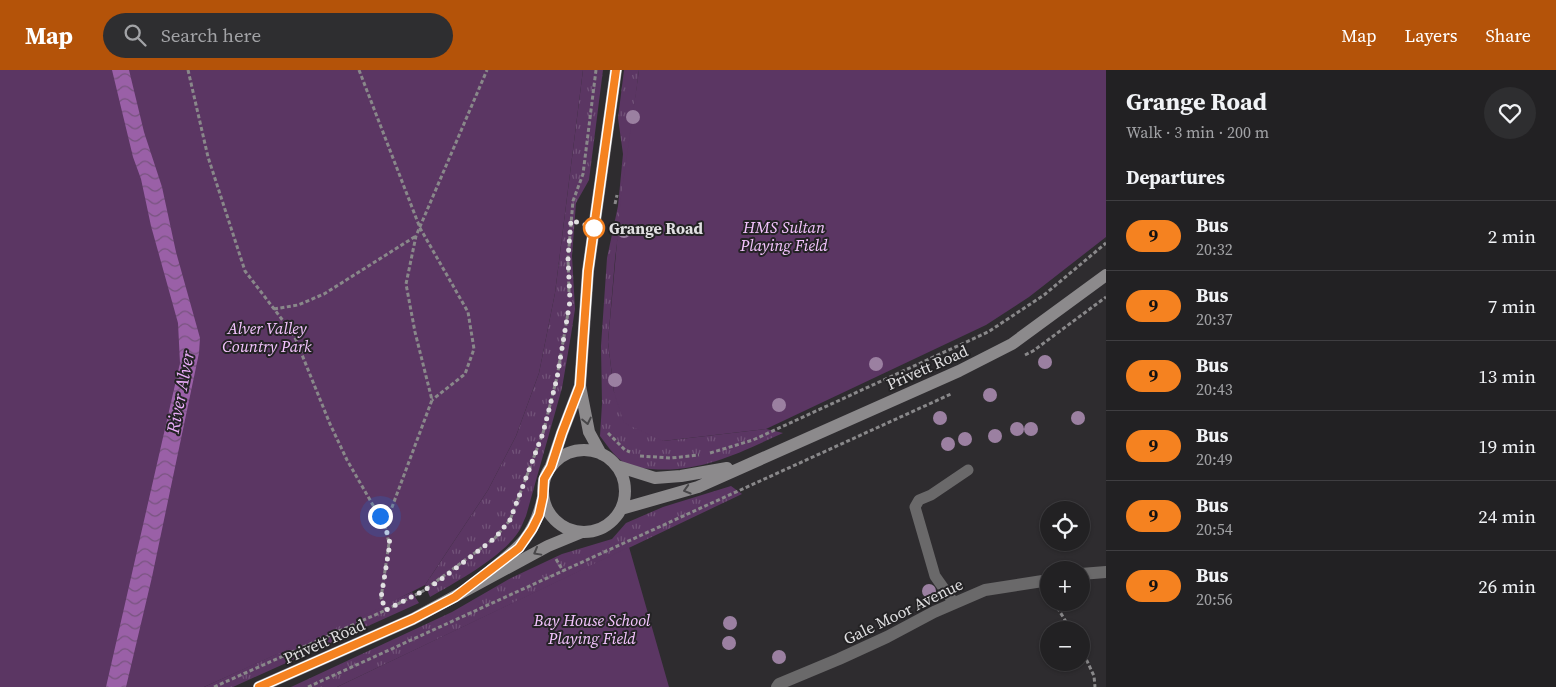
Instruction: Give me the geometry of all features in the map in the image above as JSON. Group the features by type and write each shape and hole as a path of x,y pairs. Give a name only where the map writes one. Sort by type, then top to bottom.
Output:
{"main road":[{"path":"600,454 589,432 580,386 588,271 616,70"},
{"name":"Privett Road","path":"621,508 698,486 959,371 1012,344 1106,275"},
{"path":"551,467 580,386"},
{"path":"580,450 593,451 600,454 607,456 617,466 624,482 625,497 619,514 609,524 596,531 582,532 570,530 557,523 546,508 543,497 544,479 554,463 566,454 580,450"},
{"name":"Privett Road","path":"617,466 655,478 681,476 748,465"},
{"name":"Privett Road","path":"455,597 519,548 539,515 543,497"},
{"name":"Privett Road","path":"259,687 413,619 548,546 582,532"}],"street":[{"path":"1090,573 1106,572"},
{"name":"Gale Moor Avenue","path":"777,687 779,684 887,637 954,603 985,590 1040,581"}],"lane":[{"path":"954,603 935,576 915,507 919,500 931,495 968,470"}],"path":[{"path":"188,70 208,157 245,271 294,335 342,451 385,526 390,543 381,598 386,610"},
{"path":"359,70 420,228 468,312 474,349 466,374 432,400 385,526"},
{"path":"432,400 415,332 406,284 416,236 487,70"},
{"path":"570,301 568,258 573,201 582,174 596,70"},
{"path":"274,309 298,305 324,294 416,236"},
{"path":"607,432 625,450 637,455 672,458 706,454 753,440 988,332 1044,294 1106,243"},
{"path":"1025,356 1106,297"},
{"path":"214,687 386,610 423,591 495,538 510,520 543,433 557,378 568,310"},
{"path":"308,687 956,391"},
{"path":"1090,667 1094,676 1095,687"}],"green space":[{"name":"Alver Valley Country Park","path":"0,70 583,70 555,293 539,373 516,436 488,490 425,585 378,609 204,687 0,687"},
{"path":"583,70 603,70 589,180 576,203 572,256 575,309 562,388 526,516 517,534 500,552 477,569 430,597 425,585 488,490 516,436 539,373 555,293"},
{"path":"624,70 639,70 615,259 608,342 614,392 663,441 766,429 783,433 719,460 687,468 632,467 618,458 600,436 602,404 601,346 607,258 618,206 623,154 618,118"},
{"name":"HMS Sultan Playing Field","path":"639,70 1106,70 1106,237 1029,297 986,325 766,429 663,441 624,423 614,392 608,342 621,197"},
{"path":"731,486 742,494 337,687 291,687 452,612 511,578 562,554 612,539 626,523 663,507"},
{"name":"Bay House School Playing Field","path":"629,547 669,687 337,687"},
{"path":"412,592 419,603 233,687 204,687"}],"water":[{"name":"River Alver","path":"112,70 129,70 144,132 162,187 176,252 200,338 199,353 152,577 126,687 106,687 180,363 178,323 151,226 141,179 133,157"}],"bus line":[{"name":"9","path":"259,687 413,619 455,597 519,548 532,529 539,515 544,479 551,467 580,386 588,271 616,70"}],"place":[{"name":"Grange Road","path":"594,228"}],"route":[{"path":"380,516 390,543 381,598 386,610 439,581 495,538 510,520 543,433 557,378 570,301 568,258 571,220 594,228"}]}
